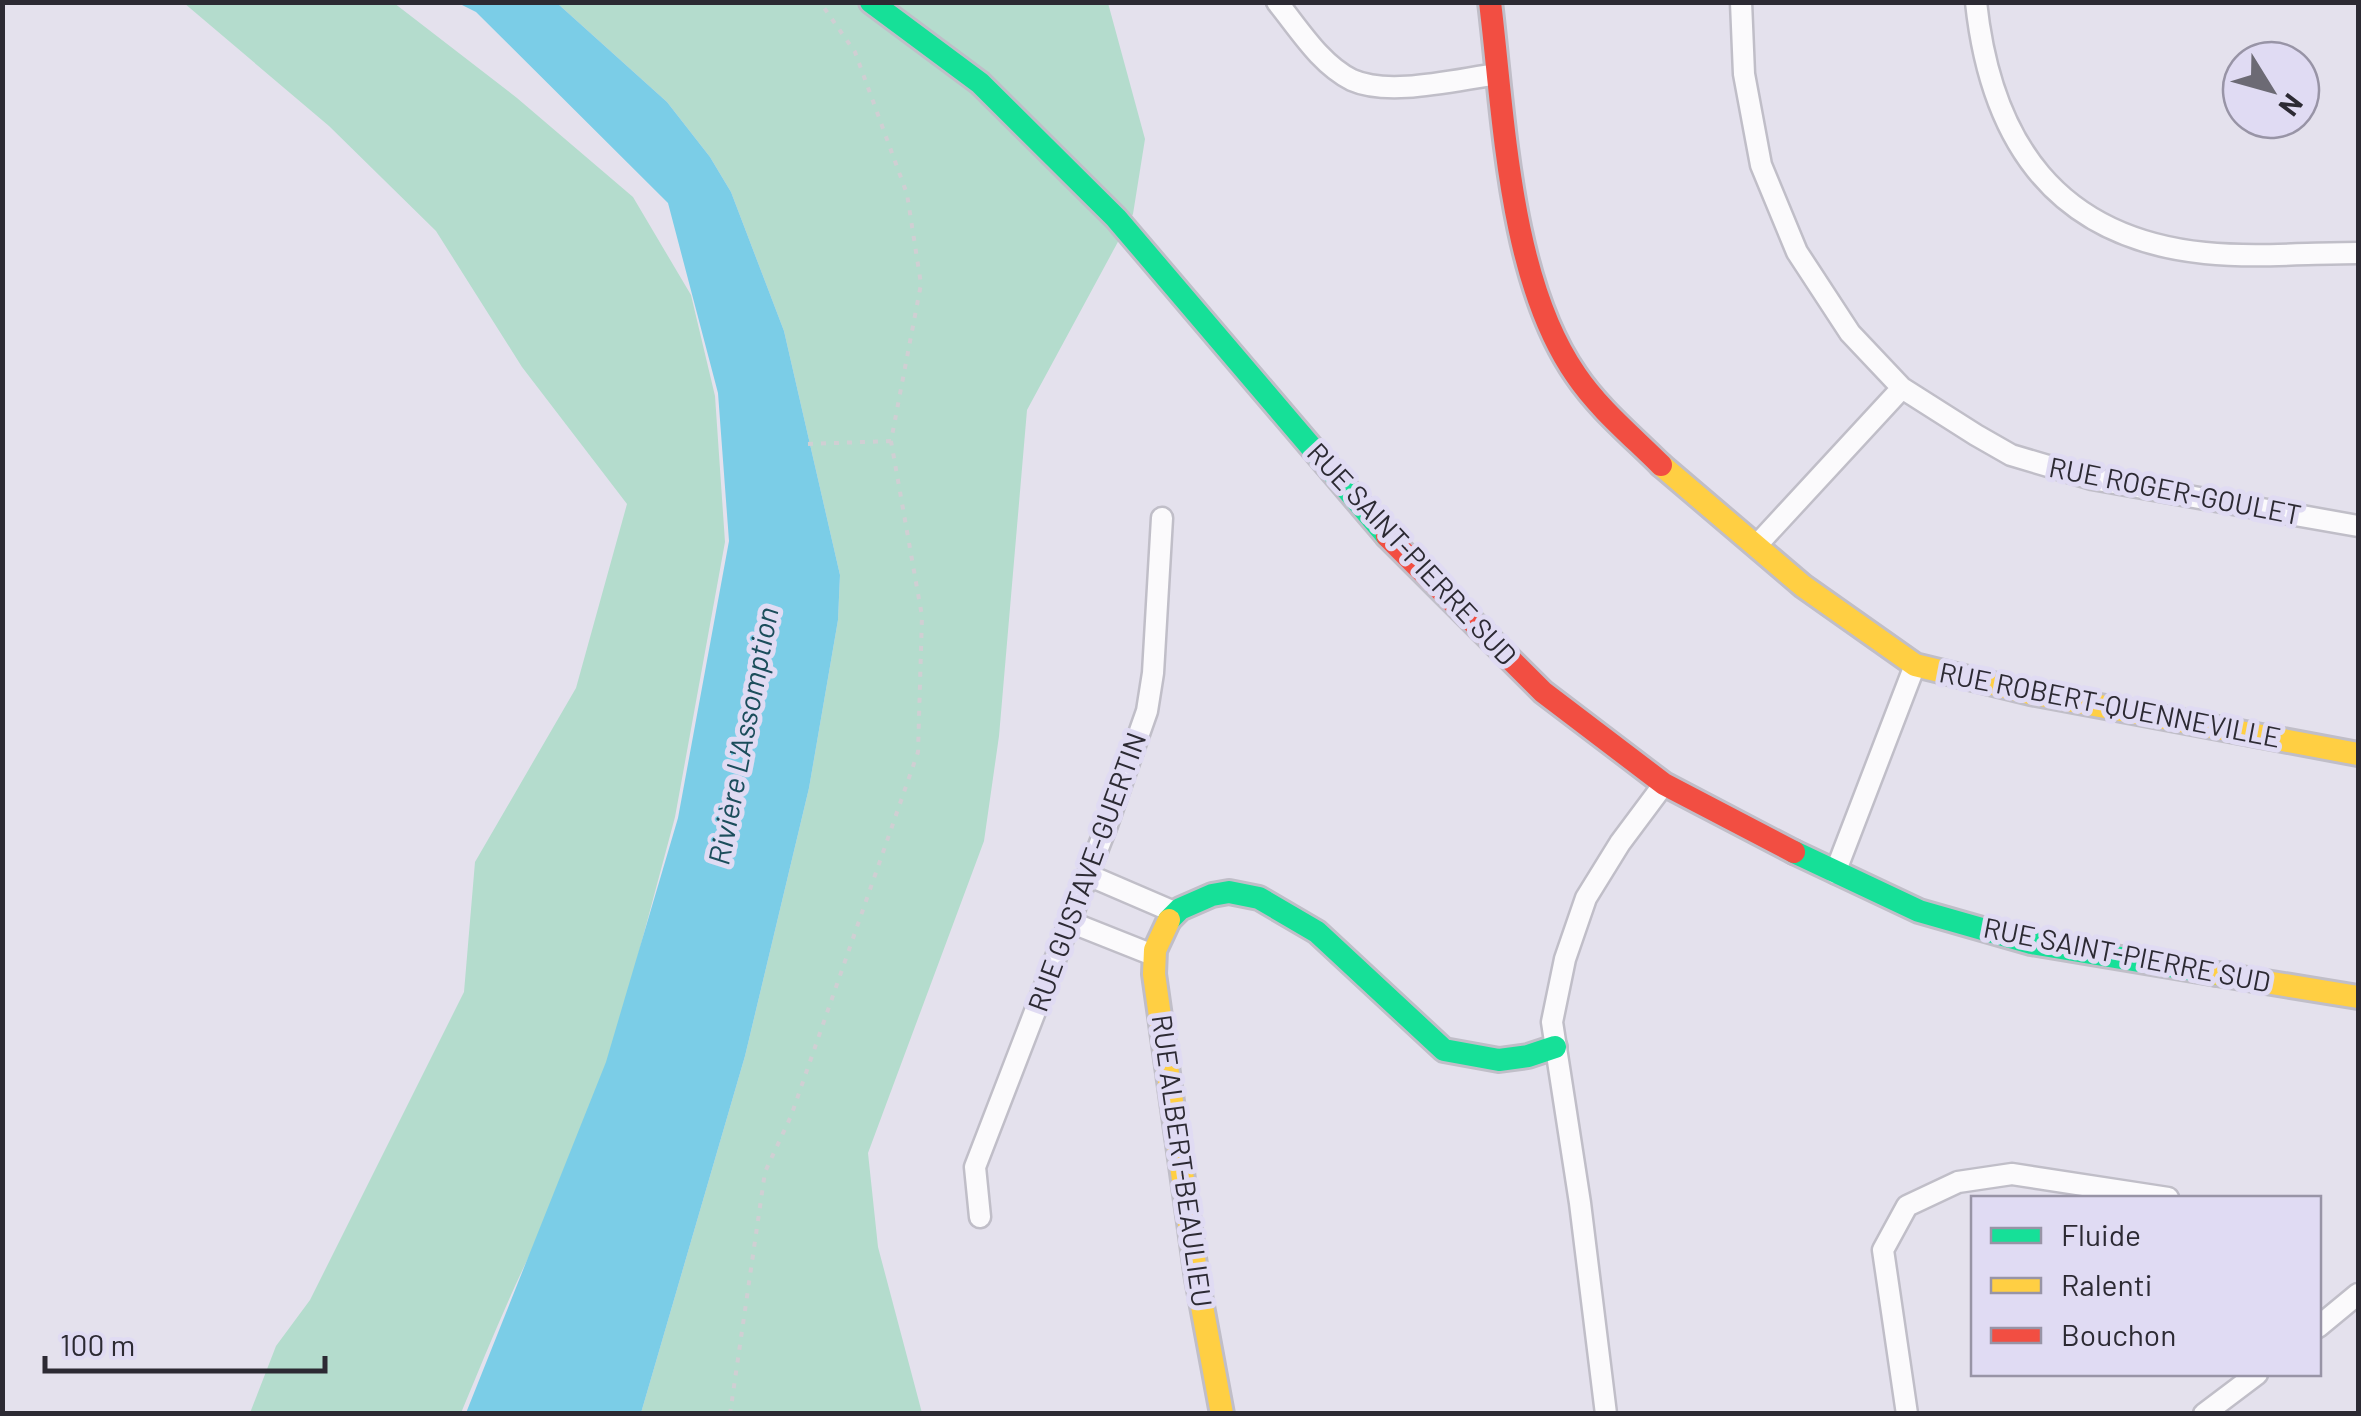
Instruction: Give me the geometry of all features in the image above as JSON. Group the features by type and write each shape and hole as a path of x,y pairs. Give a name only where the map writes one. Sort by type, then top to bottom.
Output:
{"street":[{"name":"RUE SAINT-PIERRE SUD","path":"871,2 980,84 1116,218 1364,511 1442,596 1544,692 1664,784 1919,912 2031,944 2358,997"},
{"path":"1276,2 1323,58 1353,80 1388,87 1498,74"},
{"name":"RUE ROBERT-QUENNEVILLE","path":"1490,2 1518,223 1544,312 1574,373 1624,432 1681,484 1816,596 1915,665 2030,693 2358,754"},
{"name":"RUE ROGER-GOULET","path":"1741,2 1744,74 1761,165 1798,252 1850,333 1902,388 2011,454 2055,469 2358,526"},
{"path":"1976,2 1991,90 2008,132 2036,172 2075,208 2114,230 2160,246 2208,253 2358,253"},
{"path":"1756,546 1902,388"},
{"name":"RUE GUSTAVE-GUERTIN","path":"980,1218 975,1167 1147,711 1162,518"},
{"path":"1835,873 1915,665"},
{"path":"1606,1414 1580,1203 1552,1022 1565,959 1586,898 1664,784"},
{"path":"1088,875 1174,912"},
{"path":"1070,922 1153,955 1174,912 1206,896 1239,892 1280,907 1317,932 1444,1050 1499,1060 1555,1048"},
{"name":"RUE ALBERT-BEAULIEU","path":"1153,955 1186,1213 1222,1414"},
{"path":"1906,1414 1883,1250 1907,1206 1958,1182 2012,1174 2155,1196"},
{"path":"2321,1325 2358,1294"},
{"path":"2204,1414 2255,1376"}],"path":[{"path":"730,1414 765,1172 790,1116 918,752 922,616 891,441 921,284 908,194 855,52 820,2"},
{"path":"808,444 891,441"}],"green space":[{"path":"184,3 394,3 517,98 633,197 691,295 715,396 725,542 675,817 585,1154 533,1249 461,1413 250,1413 276,1346 310,1300 464,992 475,862 576,688 627,504 522,367 436,231 329,126"},
{"path":"557,3 1108,3 1145,139 1133,214 1027,410 999,736 984,841 868,1153 878,1247 922,1413 641,1413 745,1056 809,788 838,620 840,575 784,331 731,192 710,157 667,102"}],"water":[{"name":"Rivière L'Assomption","path":"458,3 557,3 667,102 710,157 731,192 784,331 840,575 838,620 809,788 745,1056 641,1413 466,1413 606,1062 678,818 729,541 718,393 668,203 476,12"}],"traffic: fast":[{"path":"871,2 980,83 1116,218 1387,536"},
{"path":"1794,852 1919,911 2031,943 2217,974"},
{"path":"1169,920 1180,909 1212,895 1229,892 1259,898 1317,932 1444,1050 1499,1060 1555,1047"}],"traffic: slow":[{"path":"1661,465 1803,586 1915,665 2030,693 2358,754"},
{"path":"1169,920 1155,950 1154,974 1197,1279 1222,1414"},
{"path":"2217,974 2358,997"}],"traffic: jam":[{"path":"1490,2 1513,195 1536,292 1576,375 1605,411 1661,465"},
{"path":"1387,536 1543,692 1664,784 1794,852"}]}
